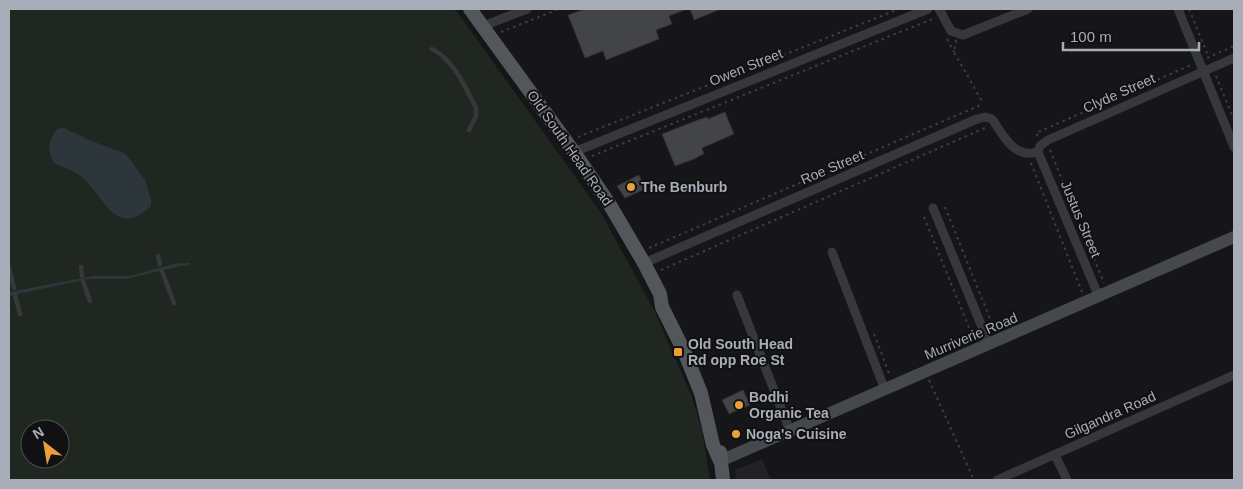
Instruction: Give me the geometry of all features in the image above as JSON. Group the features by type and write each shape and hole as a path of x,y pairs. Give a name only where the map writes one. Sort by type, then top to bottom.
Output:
{"main road":[{"name":"Old South Head Road","path":"470,9 574,152 610,205 644,263 660,294 662,306 684,351 701,394 713,445 720,461 722,480"}],"street":[{"path":"484,28 491,23 527,9"},
{"name":"Owen Street","path":"574,152 928,9"},
{"path":"941,12 948,26 957,34 969,34 1028,9"},
{"path":"1178,9 1234,147"},
{"name":"Clyde Street","path":"1038,152 1040,146 1046,141 1234,58"},
{"path":"984,121 992,119 1009,143 1019,152 1032,154 1038,152"},
{"name":"Roe Street","path":"644,263 984,121"},
{"name":"Justus Street","path":"1038,152 1099,297"},
{"path":"932,208 988,344"},
{"name":"Murriverie Road","path":"720,461 1234,237"},
{"path":"832,252 885,390"},
{"path":"737,295 790,431"},
{"name":"Gilgandra Road","path":"997,480 1234,375"},
{"path":"1055,454 1067,480"}],"lane":[{"path":"432,49 448,61 476,108 476,116 469,130"},
{"path":"158,256 160,264"},
{"path":"9,267 14,288"},
{"path":"80,267 90,301"},
{"path":"162,271 174,303"},
{"path":"15,295 20,314"}],"path":[{"path":"501,32 559,9"},
{"path":"578,137 899,9"},
{"path":"592,156 941,12"},
{"path":"662,270 984,121 983,104 954,52 957,34"},
{"path":"1104,282 1046,141 1039,138 1036,133 1234,46"},
{"path":"649,248 983,104"},
{"path":"1029,159 1082,292"},
{"path":"945,207 995,331"},
{"path":"924,217 974,340"},
{"path":"926,372 974,480"}],"shaded area":[{"path":"9,9 455,9 601,213 654,310 692,397 702,431 710,480 9,480"},
{"path":"62,127 126,154 145,180 151,206 138,216 128,219 118,216 110,210 79,175 54,163 49,150 50,143 56,130"},
{"path":"180,263 181,266 126,279 88,279 9,296 9,292 93,276 130,276"},
{"path":"762,459 771,480 736,480 735,470"}],"building":[{"path":"585,9 687,9 669,16 672,24 656,30 659,39 606,60 603,51 585,58 568,15"},
{"path":"690,9 721,9 694,20"},
{"path":"725,112 734,134 702,148 704,154 697,158 675,166 662,134"},
{"name":"The Benburb","path":"639,175 645,189 625,198 617,186"},
{"path":"743,390 750,405 729,414 722,400"}],"waterway":[{"path":"178,265 189,264"}],"place":[{"name":"The Benburb","path":"631,187"},
{"name":"Old South Head Rd opp Roe St","path":"678,352"},
{"name":"Bodhi Organic Tea","path":"739,405"},
{"name":"Noga's Cuisine","path":"736,434"}]}
